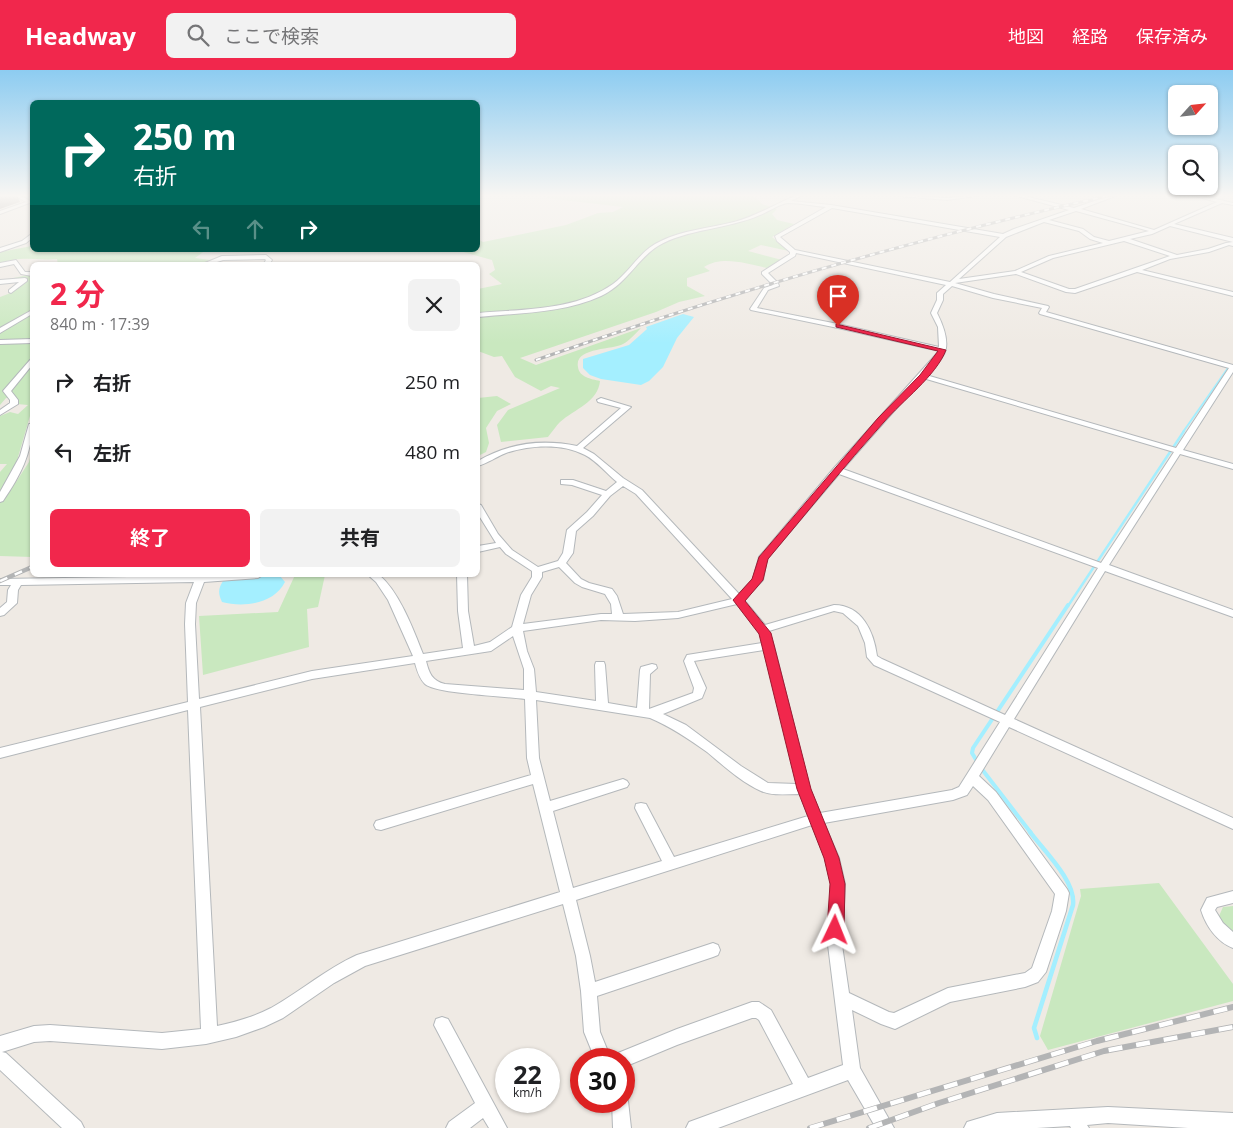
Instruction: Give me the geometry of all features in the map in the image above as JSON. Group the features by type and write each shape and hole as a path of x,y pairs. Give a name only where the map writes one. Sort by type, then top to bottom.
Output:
{"street":[{"path":"0,250 15,244"},
{"path":"480,315 543,309 593,296 617,283 643,255 658,244"},
{"path":"0,1044 34,1034 50,1033 162,1040 209,1034 262,1021 279,1012 343,968 362,960 815,819 959,794 967,788 978,769 1000,718 1233,367 1042,313 1046,306 993,296 952,283 793,251 785,244"},
{"path":"0,753 312,675 494,645 517,629 557,622 678,615 738,600 758,580 762,559 837,470 940,356 943,350 941,327 934,313 940,300 940,293 995,244"},
{"path":"952,283 1016,272 1051,257 1104,244"},
{"path":"1141,244 1177,256"},
{"path":"1016,272 1068,292 1139,271 1177,256 1217,249 1227,244"},
{"path":"0,246 8,248"},
{"path":"793,251 793,255 788,259 764,273 776,286 766,289 753,309 943,350"},
{"path":"210,262 217,259 244,257 266,257 269,260 268,262"},
{"path":"1,273 16,262 23,273 30,274"},
{"path":"1139,271 1233,294"},
{"path":"1,273 25,280 11,290"},
{"path":"0,331 30,313"},
{"path":"0,342 30,341"},
{"path":"0,413 14,404 14,400 7,391 30,363"},
{"path":"923,376 1233,466"},
{"path":"578,450 596,431 627,407 601,400"},
{"path":"0,499 20,467 26,454 30,435"},
{"path":"480,463 493,456 522,447 552,445 588,453 623,482 640,492 763,629 769,646 804,789 832,858 838,884 835,945 852,1070 885,1128"},
{"path":"837,470 1233,614"},
{"path":"564,482 607,494"},
{"path":"480,511 494,535 509,552 537,570 561,563 568,553 572,530 590,514 607,494 623,482"},
{"path":"480,549 502,544"},
{"path":"561,563 577,580 608,591 613,598 618,617"},
{"path":"537,570 537,577 526,595 517,629 522,651 528,664 531,695 532,749 583,956 589,991 592,1032 599,1048"},
{"path":"0,582 231,577"},
{"path":"376,577 398,610 420,658 426,677 437,685 531,695 647,714 668,720 764,787 804,789"},
{"path":"462,577 466,638 469,650"},
{"path":"200,579 191,603 190,613 209,1034"},
{"path":"0,613 12,604 13,590 17,582"},
{"path":"763,629 841,608 863,624 874,660 1233,824"},
{"path":"647,714 698,695 700,688 689,661 692,658 769,646"},
{"path":"600,665 602,706"},
{"path":"647,714 644,674 645,670 652,668"},
{"path":"842,997 895,1021 948,995 1025,980 1033,977 1038,972 1059,911 1062,894 992,796 978,769"},
{"path":"382,825 538,778"},
{"path":"545,808 624,784"},
{"path":"641,808 670,863"},
{"path":"1233,898 1212,902 1208,910 1211,921 1221,933 1233,941"},
{"path":"589,991 713,950"},
{"path":"635,1054 752,1010 760,1010 765,1015 804,1088"},
{"path":"442,1024 498,1128"},
{"path":"0,1059 75,1128"},
{"path":"695,1128 852,1070"},
{"path":"455,1128 486,1106"},
{"path":"621,1113 622,1128"},
{"path":"973,1128 997,1122 1078,1122 1108,1115 1233,1122"}],"green space":[{"path":"480,244 781,244 789,251 761,245 748,251 782,260 767,268 727,261 711,263 704,267 710,271 687,278 687,286 705,296 679,302 656,312 520,358 536,365 641,328 623,344 595,350 582,356 578,361 579,370 586,377 600,381 598,388 590,400 560,422 548,437 501,442 497,425 508,410 560,388 551,386 541,391 515,377 502,356 494,357 480,352 480,289 502,284 489,274 495,270 492,260 463,252 480,252"},
{"path":"30,246 30,252 203,252 195,258 210,260 206,262 58,262 57,259 21,259 0,264 0,252"},
{"path":"30,274 30,310 0,329 0,297 8,294 27,280 0,281"},
{"path":"30,314 30,339 27,343 30,343 30,362 5,392 6,396 11,396 8,391 30,364 30,416 16,464 7,480 16,482 30,458 30,557 0,556 0,472 7,464 0,464 0,416 10,412 18,414 28,405 17,404 18,400 14,396 6,398 0,405 0,333 11,324"},
{"path":"497,396 511,404 497,411 486,428 489,443 486,452 480,455 480,398"},
{"path":"294,577 325,577 318,607 307,609 309,647 203,675 199,616 278,612"},
{"path":"1159,883 1233,984 1233,1001 1048,1050 1040,1036 1081,896 1080,889"},
{"path":"1233,906 1233,933 1224,925 1219,916 1223,907"}],"water":[{"path":"683,314 694,317 677,338 663,367 649,381 641,385 601,379 590,375 583,368 583,359 629,345 647,329 646,327"},
{"path":"258,577 281,577 285,582 280,589 266,600 248,604 230,604 222,602 220,596 220,586 223,581"}],"waterway":[{"path":"1183,432 1228,368"},
{"path":"1068,606 1184,431"},
{"path":"978,763 972,753 973,748 1068,605"},
{"path":"981,768 1031,833"},
{"path":"1030,832 1058,867 1070,886 1073,896 1073,905 1034,1028 1037,1038"}],"railway":[{"path":"536,360 678,312 911,244"},
{"path":"0,581 30,568"},
{"path":"810,1128 1097,1041 1233,1007"},
{"path":"869,1128 939,1103 1104,1051 1233,1027"}],"route":[{"path":"835,930 838,884 832,858 804,789 765,633 738,600 758,580 762,559 837,470 923,376 943,350 838,326"}]}
